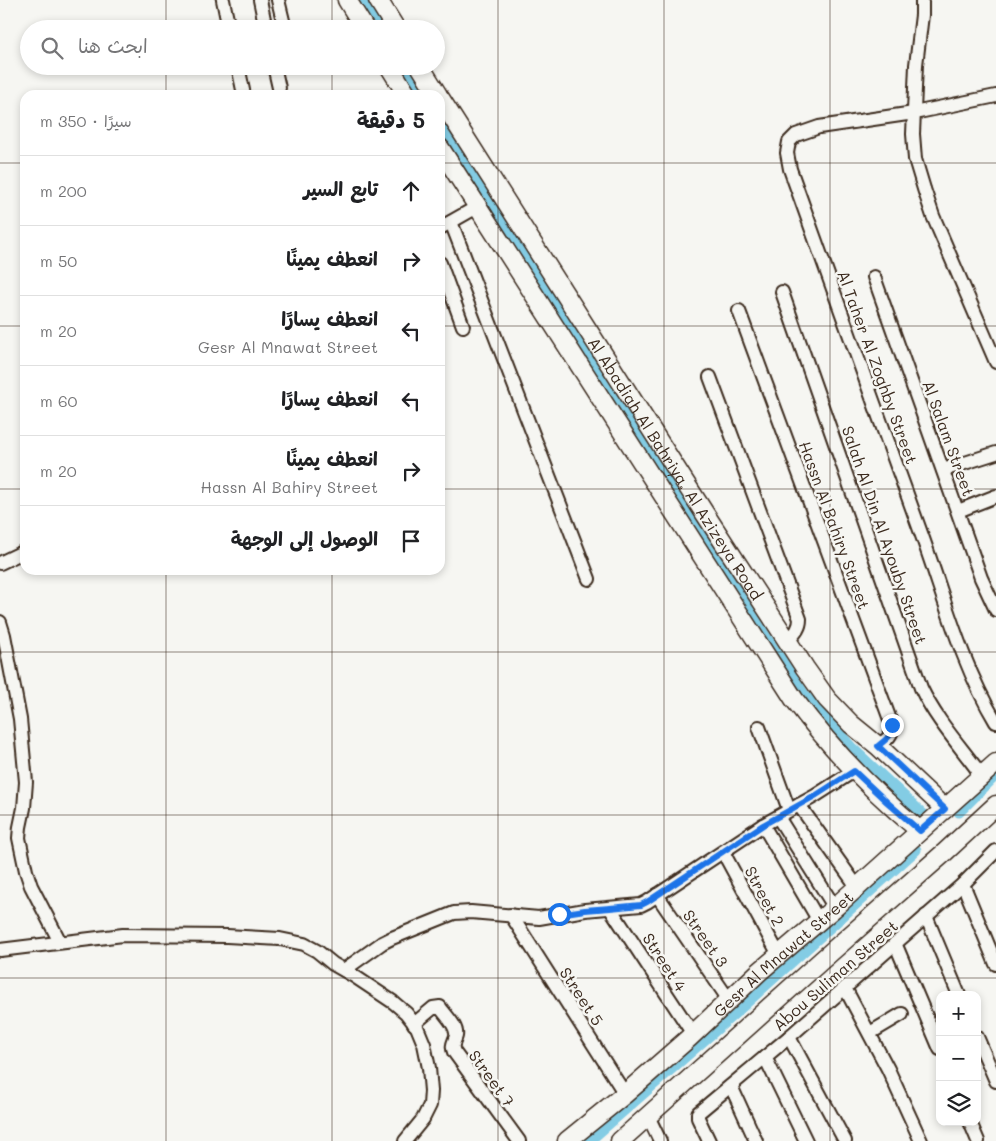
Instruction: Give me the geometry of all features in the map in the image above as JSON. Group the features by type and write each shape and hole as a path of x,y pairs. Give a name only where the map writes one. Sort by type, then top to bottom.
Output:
{"street":[{"path":"223,0 227,20"},
{"path":"260,0 264,20"},
{"path":"278,0 283,20"},
{"path":"347,0 359,20"},
{"path":"378,0 390,20"},
{"path":"922,0 916,65 913,134 915,159 934,216 996,362"},
{"path":"240,75 243,90"},
{"path":"276,75 279,88"},
{"path":"395,75 404,90"},
{"name":"Al Abadiah Al Bahriya, Al Azizeya Road","path":"426,75 435,90"},
{"path":"914,113 996,96"},
{"name":"Al Abadiah Al Bahriya, Al Azizeya Road","path":"445,105 804,668 827,699 851,724 878,746 945,809"},
{"name":"Al Taher Al Zoghby Street","path":"914,113 819,127 796,134 789,142 787,153 790,169 965,660 976,687 996,722"},
{"name":"Al Abadiah Al Bahriya, Al Azizeya Road","path":"445,156 794,700 854,771 920,831"},
{"path":"477,207 446,225 589,579"},
{"path":"445,277 463,326"},
{"name":"Al Salam Street","path":"874,277 981,578 996,610"},
{"name":"Salah Al Din Al Ayouby Street","path":"782,292 921,688 936,715 982,776"},
{"name":"Hassn Al Bahiry Street","path":"739,311 892,725 890,735 878,746"},
{"path":"710,377 800,619 798,630 788,641"},
{"path":"943,470 996,453"},
{"path":"958,511 996,496"},
{"path":"0,563 20,553"},
{"path":"0,622 20,719 23,747 26,782 19,838 31,886 60,942"},
{"path":"760,727 789,811 835,908"},
{"name":"Gesr Al Mnawat Street","path":"567,1141 625,1094 996,763"},
{"path":"344,970 382,943 454,913 472,912 539,918 585,910 641,905 763,825 815,796 854,771"},
{"name":"Gesr Al Mnawat Street","path":"620,1141 996,805"},
{"path":"789,811 858,888"},
{"path":"763,825 819,921"},
{"name":"Abou Suliman Street","path":"709,1141 698,1118 698,1113 845,988 963,884 996,851"},
{"name":"Street 2","path":"723,852 779,955"},
{"path":"963,884 996,964"},
{"name":"Street 3","path":"656,896 729,1000"},
{"name":"Street 4","path":"610,908 693,1034"},
{"name":"Street 5","path":"511,915 625,1094"},
{"path":"926,916 957,991"},
{"path":"0,950 123,935 226,936 280,939 304,944 393,1002 414,1024 424,1044 432,1091 430,1105 423,1119 405,1141"},
{"path":"895,943 936,1040"},
{"path":"845,988 888,1069 921,1141"},
{"name":"Street 7","path":"414,1024 434,1008 440,1007 455,1028 456,1034 452,1047 454,1052 519,1141"},
{"path":"870,1033 902,1014"},
{"path":"789,1037 845,1141"},
{"path":"981,1046 996,1081"},
{"path":"765,1057 806,1141"},
{"path":"731,1086 756,1141"},
{"path":"648,1116 660,1141"},
{"path":"972,1126 978,1141"}],"waterway":[{"path":"361,0 374,20"},
{"path":"410,75 420,90"},
{"path":"445,129 767,639 805,696 851,747 926,817"},
{"path":"959,812 996,775"},
{"path":"589,1141 916,850"}],"route":[{"path":"559,914 641,905 763,825 815,796 854,771 902,817 920,831 945,809 878,746 890,735 892,725"}]}
